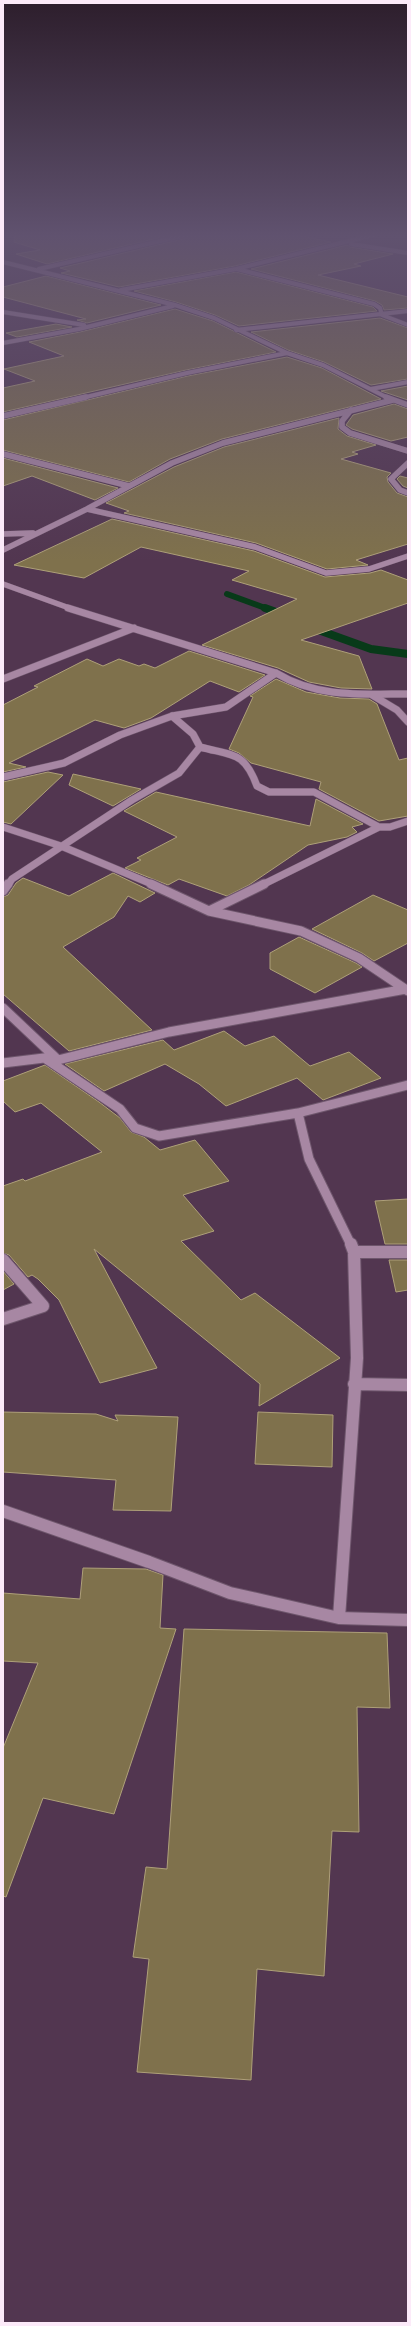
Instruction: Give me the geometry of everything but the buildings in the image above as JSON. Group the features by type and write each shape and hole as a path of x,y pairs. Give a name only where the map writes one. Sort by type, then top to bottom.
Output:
{"street":[{"path":"266,344 287,353 323,365 393,400 408,405"},
{"path":"3,416 188,373 287,353"},
{"path":"371,389 408,382"},
{"path":"3,550 87,509 172,463 223,442 393,400"},
{"path":"351,410 342,421 342,427 350,433 408,451"},
{"path":"3,454 130,486"},
{"path":"408,462 391,479 400,490 408,493"},
{"path":"87,509 255,546 326,573 369,570 408,556"},
{"path":"3,534 38,533"},
{"path":"3,584 49,602 276,673 286,681 313,691 408,694"},
{"path":"3,679 134,628"},
{"path":"3,777 64,763 120,735 172,716 226,707 276,673"},
{"path":"370,694 397,710 408,722"},
{"path":"172,716 193,734 200,747 241,758 250,767 257,786 269,792 314,792 379,827"},
{"path":"3,891 12,879 60,846 179,773 200,747"},
{"path":"209,911 379,827 390,827 408,821"},
{"path":"3,827 60,846 154,885 209,911 301,930 359,958 407,990"},
{"path":"3,1063 44,1058 58,1060 169,1032 407,990"},
{"path":"3,1008 58,1060"},
{"path":"44,1058 120,1109 135,1128 159,1136 298,1113 408,1085"},
{"path":"298,1113 309,1159 344,1226 354,1252 357,1358 339,1618"},
{"path":"354,1252 408,1252"},
{"path":"3,1260 43,1306 3,1319"},
{"path":"354,1384 408,1385"},
{"path":"3,1511 149,1562 230,1593 339,1618 408,1620"}],"waterway":[{"path":"227,594 268,609"},
{"path":"265,608 287,616"},
{"path":"310,627 371,649 408,654"}]}
